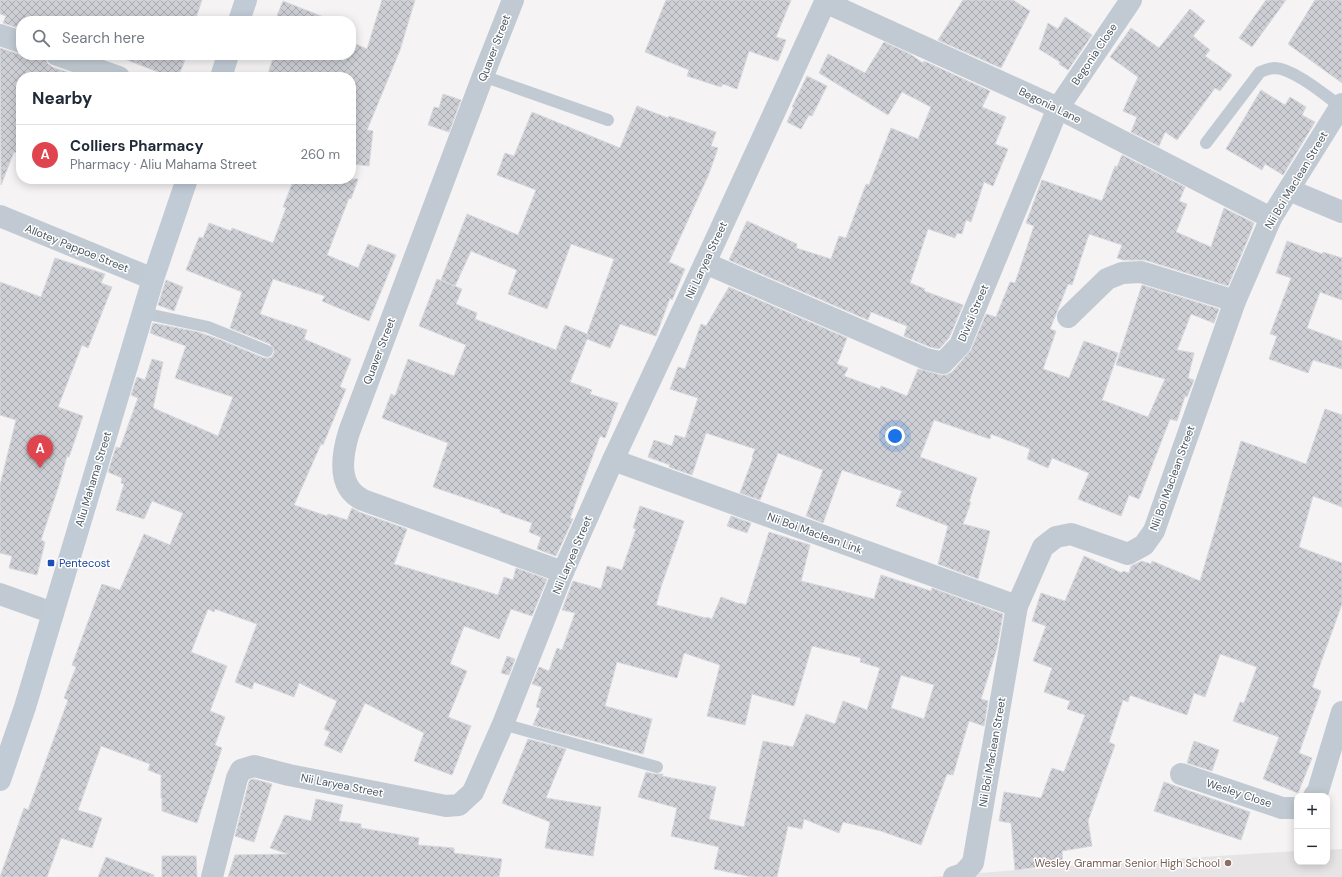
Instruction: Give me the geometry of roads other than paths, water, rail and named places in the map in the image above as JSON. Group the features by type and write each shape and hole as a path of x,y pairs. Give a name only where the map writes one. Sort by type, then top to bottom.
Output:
{"street":[{"path":"241,16 246,0"},
{"name":"Quaver Street","path":"513,0 349,432 345,445 343,470 350,491 363,500 563,572"},
{"name":"Begonia Close","path":"1058,108 1131,0"},
{"name":"Begonia Lane","path":"825,1 1058,108 1271,218"},
{"name":"Nii Laryea Street","path":"212,877 237,778 241,770 254,766 446,806 459,806 473,792 503,724 563,572 612,460 705,263 825,1"},
{"path":"0,35 16,40"},
{"path":"71,60 105,72"},
{"path":"223,72 226,60"},
{"name":"Nii Boi Maclean Street","path":"954,877 963,874 974,863 1017,606 1043,547 1056,537 1071,534 1128,554 1144,545 1154,531 1234,301 1271,218 1290,190 1341,105"},
{"name":"Divisi Street","path":"705,263 926,359 943,363 960,345 1058,108"},
{"name":"Aliu Mahama Street","path":"0,780 25,707 153,279 185,184"},
{"path":"1290,190 1342,212"},
{"name":"Allotey Pappoe Street","path":"0,216 153,279"},
{"path":"1068,317 1107,279 1122,273 1141,272 1234,301"},
{"name":"Nii Boi Maclean Link","path":"612,460 1017,606"},
{"path":"0,594 53,613"},
{"path":"1316,793 1342,712"},
{"name":"Wesley Close","path":"1181,774 1282,808 1294,808"}],"lane":[{"path":"1206,143 1260,72 1269,68 1277,68 1299,77 1341,105"},
{"path":"483,76 608,120"},
{"path":"143,313 208,327 267,351"},
{"path":"503,724 657,767"}],"place":[{"name":"Colliers Pharmacy","path":"40,468"},
{"name":"Pentecost","path":"51,563"},
{"name":"Wesley Grammar Senior High School","path":"1228,863"}]}
